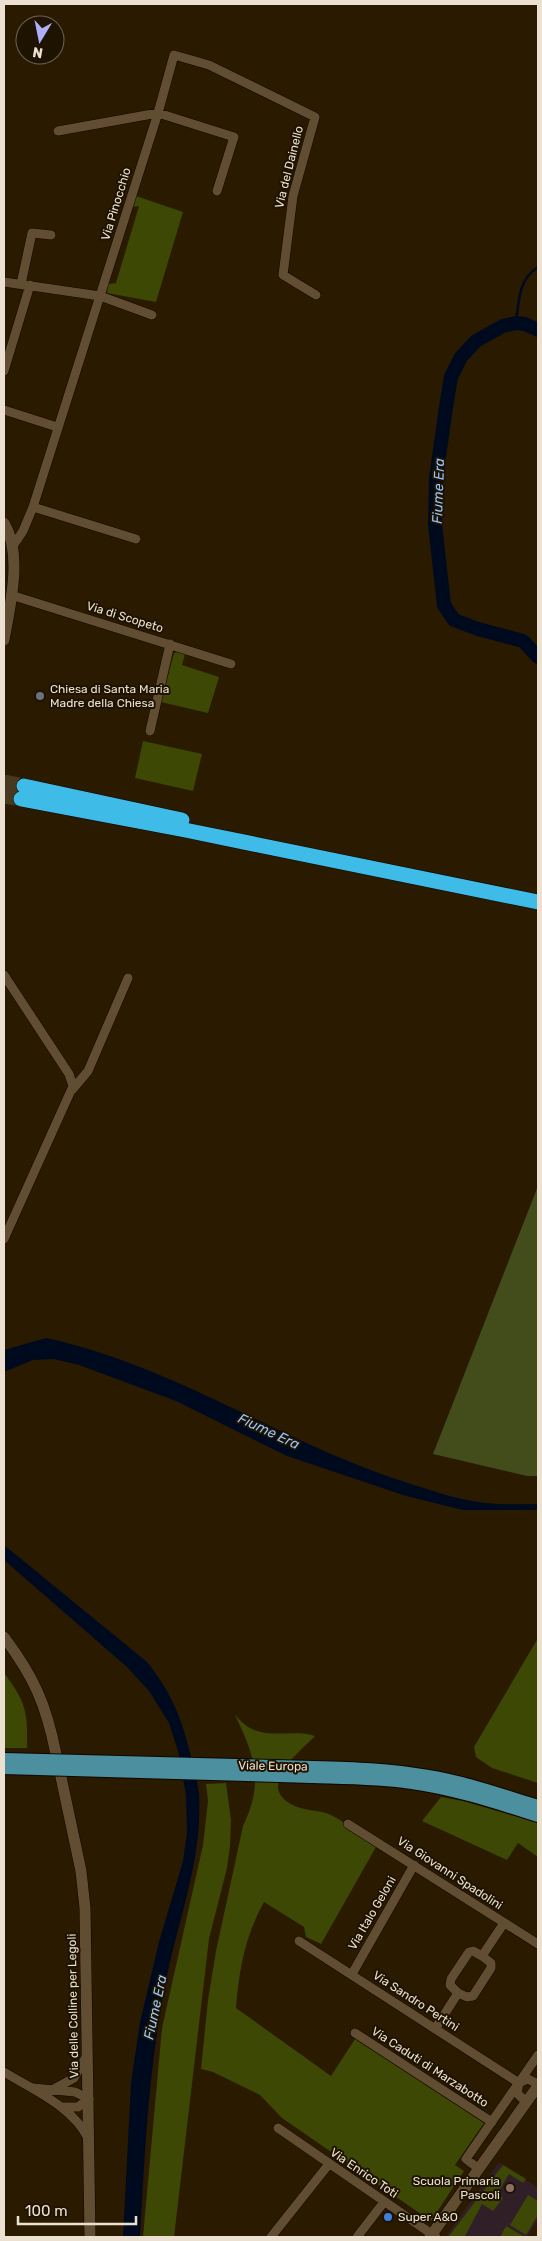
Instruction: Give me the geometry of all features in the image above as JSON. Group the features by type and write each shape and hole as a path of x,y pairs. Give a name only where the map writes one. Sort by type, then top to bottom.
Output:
{"highway":[{"path":"538,893 22,793 185,830 538,902"}],"main road":[{"name":"Viale Europa","path":"4,1759 313,1772 414,1783 464,1794 538,1816"},
{"name":"Viale Europa","path":"4,1768 313,1772 386,1770 429,1776 538,1806"}],"street":[{"name":"Via Pinocchio","path":"13,546 23,531 32,507 158,113 174,55 209,66 315,117"},
{"path":"58,131 158,113 234,137 217,191"},
{"name":"Via del Dainello","path":"315,117 293,196 283,275 316,295"},
{"path":"4,371 26,285 32,233 51,235"},
{"path":"4,282 100,296 152,315"},
{"path":"4,410 57,427"},
{"path":"32,507 136,539"},
{"path":"4,523 13,546 14,561 11,594 4,634"},
{"name":"Via di Scopeto","path":"11,594 231,664"},
{"path":"150,731 170,644"},
{"path":"4,976 69,1074 72,1090"},
{"path":"4,1239 72,1090 88,1071 128,978"},
{"path":"4,1637 26,1668 41,1695 51,1727 56,1754"},
{"name":"Via delle Colline per Legoli","path":"62,1777 84,1888 90,2237"},
{"name":"Via Giovanni Spadolini","path":"348,1824 538,1944"},
{"name":"Via Italo Geloni","path":"352,1974 414,1865"},
{"path":"482,1956 504,1923"},
{"name":"Via Sandro Pertini","path":"299,1941 519,2083"},
{"path":"469,1952 482,1956 489,1961 492,1966 471,1997 458,1993 450,1983 469,1952"},
{"path":"435,2028 458,1993"},
{"name":"Via Caduti di Marzabotto","path":"354,2033 492,2122"},
{"path":"52,2089 74,2078 88,2052"},
{"path":"479,2168 466,2160 538,2055"},
{"path":"4,2072 62,2107 81,2125 89,2141"},
{"path":"433,2236 538,2085 528,2079 519,2083"},
{"path":"519,2083 518,2093 526,2102"},
{"path":"28,2087 79,2093 89,2099 78,2107 62,2107"},
{"name":"Via Enrico Toti","path":"278,2128 433,2236"},
{"path":"272,2237 329,2164"},
{"path":"357,2237 384,2202"}],"shaded area":[{"path":"499,2162 538,2188 538,2219 527,2237 451,2237 447,2235"}],"green space":[{"path":"136,196 183,212 156,302 107,293 108,284 116,283 139,206 132,207"},
{"path":"174,653 185,654 182,665 219,677 208,713 161,702"},
{"path":"143,741 202,754 193,791 135,778"},
{"path":"538,1186 538,1476 527,1476 433,1454"},
{"path":"538,1638 538,1783 492,1768 476,1757 474,1747"},
{"path":"4,1673 17,1692 24,1708 27,1725 27,1748 4,1748"},
{"path":"235,1715 250,1728 258,1731 274,1734 299,1733 315,1736 291,1760 284,1770 279,1780 278,1789 283,1798 295,1806 329,1814 346,1824 376,1847 321,1944 306,1937 304,1927 264,1902 252,1928 244,1954 236,2008 331,2076 355,2039 484,2123 455,2165 464,2171 431,2221 282,2118 260,2095 213,2072 201,2069 208,2000 216,1951 243,1826 250,1811 255,1783 252,1757"},
{"path":"226,1783 231,1820 230,1846 227,1868 209,1939 174,2237 143,2237 162,2028 203,1845 208,1801 206,1784"},
{"path":"441,1797 463,1801 538,1823 538,1857 518,1843 507,1860 422,1821"},
{"path":"503,2165 526,2179 523,2183 509,2174 497,2194 503,2198 493,2211 482,2204 465,2236 467,2237 449,2236"},
{"path":"528,2195 538,2201 538,2215 526,2235 510,2225"},
{"path":"506,2226 525,2237 500,2237"}],"water":[{"path":"46,1338 93,1350 184,1385 317,1448 362,1467 446,1495 485,1503 538,1504 538,1510 463,1510 406,1496 287,1456 176,1401 79,1365 54,1359 33,1360 4,1372 4,1350"},
{"path":"4,1545 147,1662 162,1682 178,1714 186,1737 197,1782 199,1793 199,1829 197,1847 166,1980 154,2053 146,2132 140,2237 123,2237 131,2083 140,2022 159,1942 183,1861 187,1832 186,1795 178,1751 169,1723 149,1691 127,1667 4,1560"}],"waterway":[{"path":"516,323 523,285 531,272 538,267"},
{"name":"Fiume Era","path":"538,330 525,324 516,323 503,326 476,341 461,357 451,377 446,407 436,478 435,524 444,605 454,620 478,629 523,641 538,657"}],"tunnel":[{"path":"4,782 24,786"},
{"path":"4,796 21,799"}],"place":[{"name":"Chiesa di Santa Maria Madre della Chiesa","path":"40,696"},
{"name":"Scuola Primaria Pascoli","path":"510,2188"},
{"name":"Super A&O","path":"388,2217"}]}
